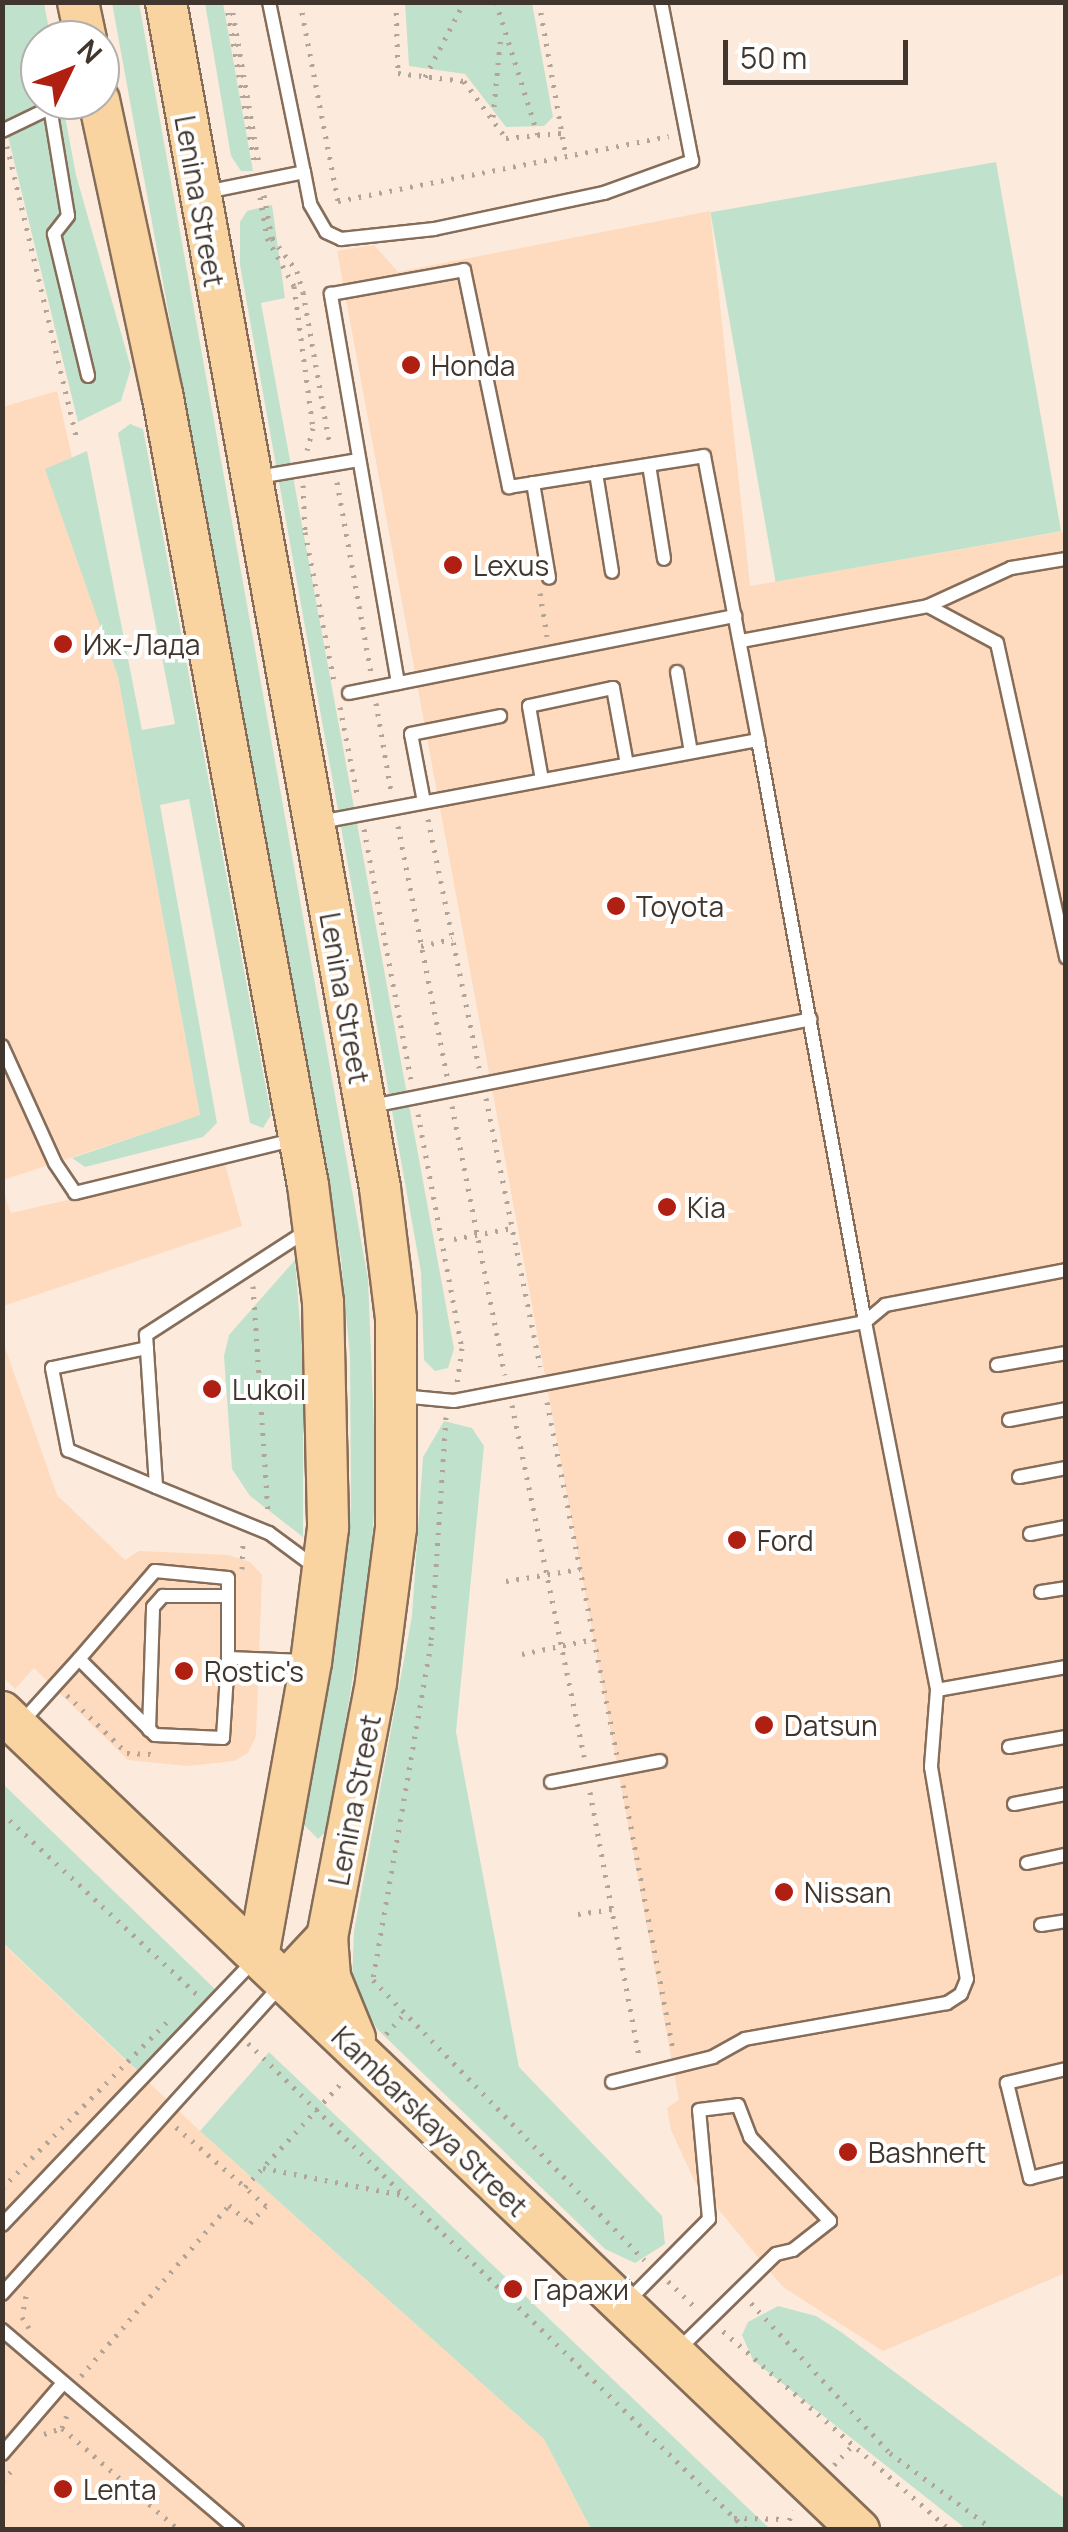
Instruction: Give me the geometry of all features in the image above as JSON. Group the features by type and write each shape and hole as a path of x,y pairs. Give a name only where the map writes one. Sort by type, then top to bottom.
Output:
{"main road":[{"name":"Lenina Street","path":"166,2 390,1264 398,1396 388,1608 327,1938"},
{"path":"103,120 162,393 314,1225 330,1413 323,1572 271,1969"},
{"name":"Kambarskaya Street","path":"10,1720 672,2356 859,2530"},
{"path":"271,1969 327,1938 336,1993 365,2057"}],"lane":[{"path":"269,2 310,204 326,232 341,240 434,228 604,193 692,160 661,2"},
{"path":"52,120 68,216 54,234 88,376"},
{"path":"198,193 304,172"},
{"path":"398,683 331,294 464,270 508,487 704,456 936,1690 931,1768 967,1979 962,1994 947,2003 745,2039 713,2057 675,2062 612,2082"},
{"path":"249,479 359,460"},
{"path":"648,464 664,559"},
{"path":"596,473 612,572"},
{"path":"533,483 549,578"},
{"path":"740,641 928,606 1011,568 1066,559"},
{"path":"928,606 998,644 1066,958"},
{"path":"349,693 735,616"},
{"path":"677,672 691,752"},
{"path":"542,780 529,706 613,688 627,764"},
{"path":"424,802 411,734 500,716"},
{"path":"312,823 758,740"},
{"path":"365,1107 810,1019"},
{"path":"2,1046 55,1163 75,1192 299,1138"},
{"path":"156,1486 146,1335 314,1225"},
{"path":"398,1396 454,1402 544,1387 865,1322 885,1305 1066,1270"},
{"path":"147,1348 52,1368 68,1450 269,1533 323,1572"},
{"path":"997,1365 1066,1353"},
{"path":"1010,1420 1066,1409"},
{"path":"1018,1477 1066,1468"},
{"path":"1030,1534 1066,1527"},
{"path":"10,1720 79,1659 155,1572 228,1578 223,1738 150,1730 79,1659"},
{"path":"1041,1592 1066,1588"},
{"path":"150,1730 154,1607 163,1596 228,1596"},
{"path":"228,1658 311,1662"},
{"path":"936,1690 1066,1667"},
{"path":"1009,1747 1066,1737"},
{"path":"551,1782 660,1761"},
{"path":"1014,1804 1066,1794"},
{"path":"1027,1863 1066,1855"},
{"path":"1041,1925 1066,1921"},
{"path":"2,2224 207,2006 271,1969"},
{"path":"2,2294 237,2034 271,1969"},
{"path":"1066,2069 1007,2083 1030,2178 1066,2170"},
{"path":"622,2307 709,2219 698,2110 738,2105 750,2137 830,2221 793,2250 776,2254 672,2356"},
{"path":"2,2330 237,2530"},
{"path":"2,2454 62,2384"}],"path":[{"path":"231,2 272,238 296,271 303,292 394,808 562,1646 642,2075"},
{"path":"300,2 338,202 686,132"},
{"path":"396,2 398,73 464,81 506,138 562,132"},
{"path":"425,77 464,2"},
{"path":"496,2 538,135"},
{"path":"539,2 566,156"},
{"path":"493,120 502,26"},
{"path":"3,131 77,440"},
{"path":"291,295 303,292"},
{"path":"549,578 538,580 550,653"},
{"path":"424,802 544,1387 675,2062"},
{"path":"421,946 453,939"},
{"path":"454,1239 512,1228"},
{"path":"252,1268 269,1533"},
{"path":"454,1402 444,1421 431,1644 372,1980 708,2321 744,2345 950,2530"},
{"path":"506,1581 580,1569"},
{"path":"522,1654 594,1639"},
{"path":"2,1814 207,2006"},
{"path":"578,1914 612,1909"},
{"path":"194,1996 207,2006"},
{"path":"2,2188 180,2009"},
{"path":"244,2187 404,2014"},
{"path":"237,2034 320,2107 746,2530"},
{"path":"33,2446 62,2428 82,2372 229,2205 250,2224 266,2206 176,2127 163,2141"},
{"path":"263,2168 410,2197"},
{"path":"33,2334 22,2306 38,2282"},
{"path":"738,2290 890,2454 994,2530"},
{"path":"68,2362 95,2384"},
{"path":"62,2428 179,2530"},
{"path":"2,2481 23,2458"},
{"path":"734,2518 786,2519"}],"shaded area":[{"path":"710,211 750,586 1065,531 1065,2273 883,2351 783,2287 694,2180 671,2130 667,2108 679,2100 337,251 374,245 398,272"},
{"path":"57,391 72,457 46,470 118,677 200,1115 3,1180 3,407"},
{"path":"225,1164 242,1226 3,1306 2,1189 11,1213"},
{"path":"2,1339 57,1495 125,1560 139,1551 229,1555 250,1562 262,1575 256,1736 248,1753 234,1761 187,1766 128,1760 34,1668 15,1689 3,1677"},
{"path":"2,1943 200,2131 544,2439 591,2529 3,2529"}],"green space":[{"path":"3,3 44,3 47,20 20,20 20,120 66,120 76,175 131,368 121,401 78,422 3,116"},
{"path":"112,3 139,3 368,1279 376,1479 370,1571 328,1830 318,1839 302,1823 334,1659 351,1506 350,1357 341,1258 120,47 120,20 115,20"},
{"path":"205,3 223,3 253,171 241,171 231,156"},
{"path":"405,3 532,3 553,117 544,126 506,127 465,74 409,66"},
{"path":"996,162 1061,531 776,582 710,212"},
{"path":"272,205 285,298 261,303 454,1349 448,1368 435,1371 424,1360 421,1272 240,265 240,222 247,211"},
{"path":"130,424 143,429 271,1115 263,1128 250,1123 189,799 160,805 217,1123 203,1137 85,1167 72,1158 200,1115 118,677 45,469 87,451 142,730 175,724 118,433"},
{"path":"295,1260 303,1364 303,1537 250,1496 232,1469 224,1356 229,1335"},
{"path":"444,1421 472,1428 484,1446 456,1732 519,2067 662,2216 665,2244 635,2263 605,2249 377,2029 352,1983 354,1931 412,1616 423,1457"},
{"path":"2,1783 217,1991 142,2075 3,1943"},
{"path":"269,2052 770,2529 591,2529 544,2439 200,2131"},
{"path":"778,2306 816,2316 841,2332 1065,2499 1065,2529 966,2529 753,2360 742,2335 748,2322"}],"place":[{"name":"Honda","path":"411,365"},
{"name":"Lexus","path":"453,565"},
{"name":"Иж-Лада","path":"63,644"},
{"name":"Toyota","path":"616,906"},
{"name":"Kia","path":"667,1207"},
{"name":"Lukoil","path":"212,1389"},
{"name":"Ford","path":"737,1540"},
{"name":"Rostic's","path":"184,1671"},
{"name":"Datsun","path":"764,1725"},
{"name":"Nissan","path":"784,1892"},
{"name":"Bashneft","path":"848,2152"},
{"name":"Гаражи","path":"513,2289"},
{"name":"Lenta","path":"63,2489"}]}
